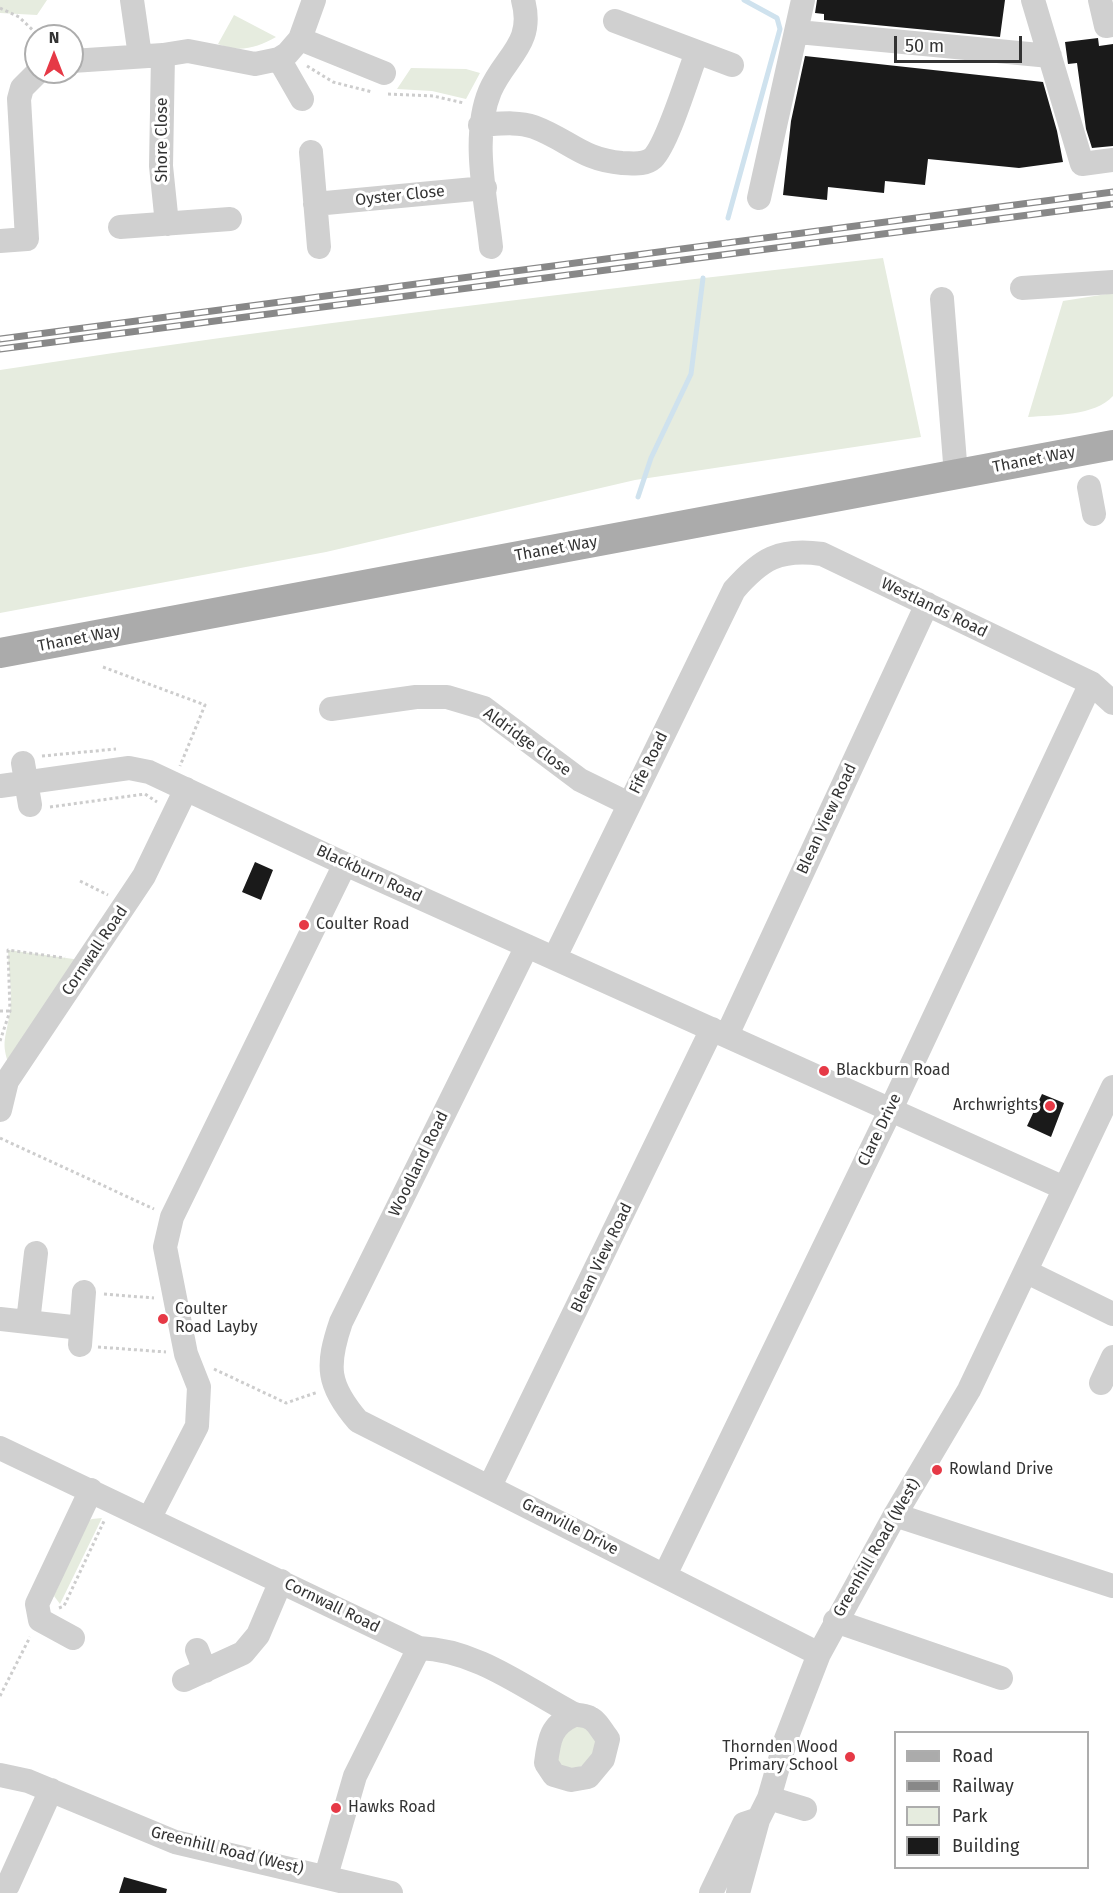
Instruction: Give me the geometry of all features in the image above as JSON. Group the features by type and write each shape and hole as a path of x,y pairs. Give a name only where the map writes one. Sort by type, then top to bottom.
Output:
{"main road":[{"name":"Thanet Way","path":"0,653 1113,445"}],"street":[{"name":"Shore Close","path":"132,0 152,56 164,122 161,166 166,224"},
{"path":"84,60 188,51 255,64 279,59 287,54 300,39 314,0"},
{"path":"491,247 480,125 491,90 523,39 526,21 523,0"},
{"path":"759,198 798,32 803,0"},
{"path":"1033,0 1082,164 1113,160"},
{"path":"1100,0 1106,26 1113,25"},
{"path":"615,21 732,65"},
{"path":"798,32 1050,56"},
{"path":"300,39 384,73"},
{"path":"480,125 513,123 533,127 590,157 608,163 637,165 652,159 662,143 697,52"},
{"path":"279,59 302,99"},
{"path":"0,241 27,239 19,99 22,88 26,84"},
{"path":"311,152 319,247"},
{"name":"Oyster Close","path":"315,204 485,188"},
{"path":"120,227 230,219"},
{"path":"1022,288 1113,282"},
{"path":"942,299 956,475"},
{"name":"Westlands Road","path":"749,573 771,556 800,551 822,554 1091,683 1113,703"},
{"name":"Fife Road","path":"555,957 734,590 749,573"},
{"name":"Blean View Road","path":"490,1486 720,1032 927,604"},
{"name":"Clare Drive","path":"666,1575 891,1110 1091,683"},
{"name":"Aldridge Close","path":"344,714 416,698 447,698 484,708 579,780 629,804"},
{"name":"Blackburn Road","path":"0,786 30,790 129,768 149,772 345,864 1064,1188"},
{"name":"Cornwall Road","path":"0,1110 3,1081 88,961 144,876 179,786"},
{"path":"150,1517 197,1426 199,1387 189,1361 174,1300 165,1247 172,1217 345,864"},
{"name":"Woodland Road","path":"334,1387 330,1369 331,1352 341,1322 527,946"},
{"name":"Greenhill Road (West)","path":"738,1893 758,1820 769,1798 786,1738 819,1654 895,1515 969,1390 1113,1087"},
{"path":"28,1322 36,1252"},
{"path":"1027,1272 1113,1314"},
{"path":"0,1319 28,1322 80,1336 84,1292"},
{"path":"1102,1384 1113,1356"},
{"name":"Granville Drive","path":"334,1387 358,1421 819,1654"},
{"name":"Cornwall Road","path":"0,1448 150,1517 419,1648 441,1648 476,1660 542,1694 574,1715"},
{"path":"73,1638 40,1620 38,1604 91,1490"},
{"path":"895,1515 1113,1586"},
{"path":"195,1667 243,1653 258,1635 281,1581"},
{"path":"835,1622 1001,1678"},
{"path":"326,1876 355,1776 419,1648"},
{"name":"Greenhill Road (West)","path":"0,1774 51,1790 161,1837 391,1893"},
{"path":"8,1885 51,1790"},
{"path":"769,1798 805,1809"},
{"path":"711,1893 744,1824 758,1820"}],"path":[{"path":"0,8 19,17 26,24"},
{"path":"103,667 205,705 179,786"},
{"path":"30,790 145,794 160,804"},
{"path":"80,881 126,905"},
{"path":"0,949 88,961"},
{"path":"0,1041 10,1011 8,950"},
{"path":"0,1011 10,1011"},
{"path":"0,1138 172,1217"},
{"path":"84,1292 174,1300"},
{"path":"80,1336 214,1369 286,1403 334,1387"},
{"path":"0,1695 40,1620 64,1605 114,1501"}],"green space":[{"path":"0,0 47,0 37,15 0,13"},
{"path":"234,15 276,37 262,44 240,49 218,44"},
{"path":"411,68 466,69 480,73 466,99 432,91 397,89"},
{"path":"883,258 921,437 635,480 326,552 0,613 0,370 441,309"},
{"path":"1113,293 1113,396 1105,403 1085,411 1028,417 1063,301"},
{"path":"8,950 88,961 12,1073 5,1048 11,1004"},
{"path":"102,1518 60,1604 54,1596 86,1522"},
{"path":"591,1718 603,1759 554,1775 548,1742"}],"building":[{"path":"817,0 1005,0 1000,37 824,20 824,14 815,13"},
{"path":"1098,38 1099,46 1113,44 1113,146 1092,148 1086,129 1077,63 1068,64 1065,42"},
{"path":"805,56 1043,82 1063,162 1019,168 928,159 925,185 885,181 884,193 828,187 827,200 783,195 791,121"},
{"path":"255,862 273,870 261,900 242,892"},
{"path":"1042,1094 1064,1103 1051,1137 1027,1126"},
{"path":"124,1877 167,1889 166,1893 119,1893"}],"waterway":[{"path":"728,218 780,29 777,18 744,0"},
{"path":"638,497 651,458 691,374 703,278"}],"railway":[{"path":"0,339 1113,192"},
{"path":"0,349 1113,204"}],"place":[{"name":"Coulter Road","path":"304,925"},
{"name":"Blackburn Road","path":"824,1071"},
{"name":"Archwrights","path":"1050,1106"},
{"name":"Coulter Road Layby","path":"163,1319"},
{"name":"Rowland Drive","path":"937,1470"},
{"name":"Thornden Wood Primary School","path":"850,1757"},
{"name":"Hawks Road","path":"336,1808"}]}
